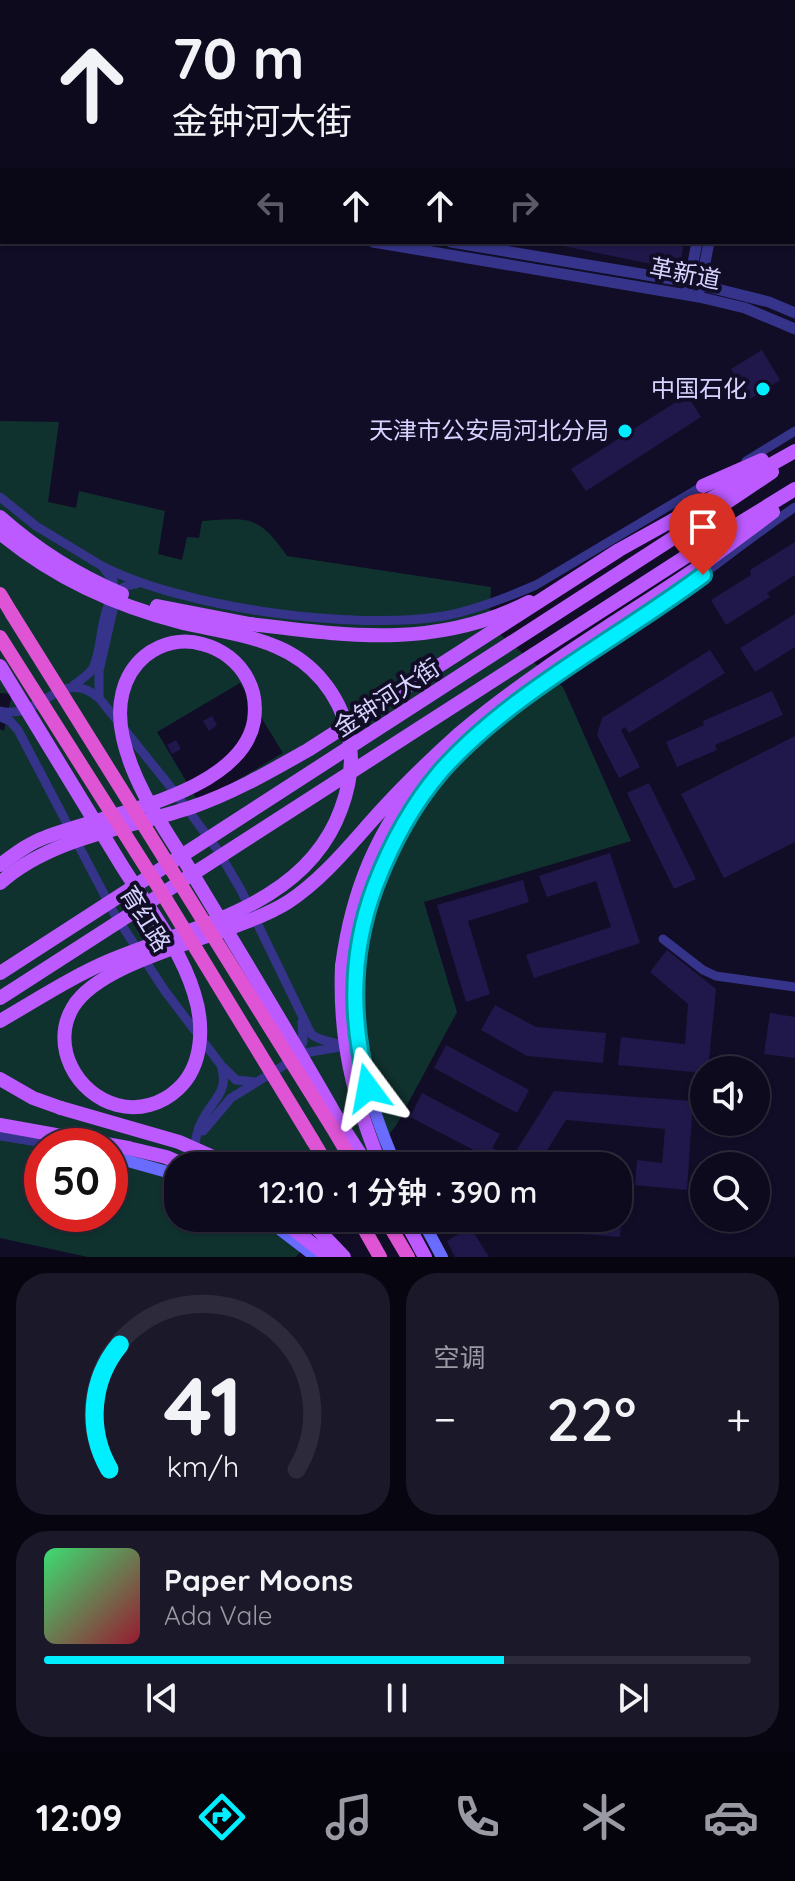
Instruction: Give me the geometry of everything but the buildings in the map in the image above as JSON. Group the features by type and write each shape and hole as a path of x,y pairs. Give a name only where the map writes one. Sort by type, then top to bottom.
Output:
{"highway":[{"name":"育红路","path":"0,594 346,1152"},
{"name":"育红路","path":"0,637 159,888 319,1152"},
{"path":"366,1232 380,1257"},
{"path":"393,1232 408,1257"}],"main road":[{"path":"703,486 795,451"},
{"path":"0,883 39,856 209,801 277,768 569,582 795,451"},
{"name":"金钟河大街","path":"0,973 684,531 795,451"},
{"name":"金钟河大街","path":"0,998 795,489"},
{"path":"0,666 171,943 178,955 195,994 199,1051 180,1087 161,1101 127,1107 92,1093 76,1076 66,1053 65,1034 70,1014 81,996 128,966 154,956 166,951 179,946 243,924 288,902 326,870 410,779 509,694 706,562 795,496"},
{"path":"0,517 53,558 90,580 131,598 168,609 250,624 346,635 420,636 471,625 523,605 569,582"},
{"path":"0,533 40,563 98,595 160,617 256,639 292,654 321,678 330,690 344,719 350,752 346,793 333,829 313,858 288,882 231,914 110,960 0,1021"},
{"path":"0,865 20,850 46,837 101,818 146,804 151,802 160,799 200,783 224,769 242,750 255,715 253,691 246,675 232,659 212,647 189,641 163,645 153,650 133,668 123,688 120,713 123,740 147,796 151,802 155,810 359,1152"},
{"path":"376,1152 354,1090 343,1032 341,995 348,927 360,882 381,838 416,785 460,734"},
{"path":"356,966 356,1032 361,1062 390,1152"},
{"path":"0,1079 33,1098 179,1142 202,1152"},
{"path":"0,1125 164,1157"},
{"path":"128,1161 164,1171"},
{"path":"283,1232 316,1257"},
{"path":"297,1232 329,1257"},
{"path":"320,1232 344,1257"},
{"path":"411,1232 425,1257"},
{"path":"429,1232 442,1257"}],"street":[{"name":"革新道","path":"385,244 693,296 745,308 795,329"},
{"name":"革新道","path":"463,244 695,283 769,302 795,313"},
{"path":"693,296 697,244"},
{"path":"695,283 708,244"},
{"name":"金钟河大街","path":"140,584 238,606 372,621 409,621 476,608 536,585 795,431"},
{"path":"0,497 36,526 102,566 140,584"},
{"path":"356,966 362,928 387,855 417,802 442,770 497,720 548,681 678,593 795,507"},
{"path":"99,698 99,671 115,594 113,580 102,566"},
{"path":"0,711 22,712 74,685 94,667 105,615 115,594 121,588 140,584"},
{"path":"74,685 87,688 99,698 217,849 241,890 311,1034 317,1039 346,1046 354,1051 361,1062"},
{"path":"18,730 18,716 22,712"},
{"name":"育红路","path":"0,717 10,721 18,730 115,915 165,991 221,1065"},
{"path":"663,939 703,970 716,976 795,987"},
{"path":"296,1058 303,1042 302,1019"},
{"path":"149,1166 166,1163 195,1143 207,1123 231,1098 310,1050 346,1046 352,1042 356,1032"},
{"path":"221,1065 236,1080 258,1081"},
{"path":"195,1152 205,1115 222,1093 225,1082 221,1065"},
{"path":"0,1136 24,1140"}],"green space":[{"path":"0,421 59,422 48,502 76,508 79,491 165,511 158,554 182,560 187,537 199,538 202,521 242,520 268,532 287,556 491,587 489,625 563,687 631,841 424,902 457,1012 397,1124 376,1152 164,1152 164,1232 315,1232 296,1257 88,1257 0,1238 0,729 4,731 12,694 0,693","holes":["240,683 283,753 199,803 157,732"]}],"place":[{"name":"中国石化","path":"763,389"},
{"name":"天津市公安局河北分局","path":"625,431"}],"route":[{"path":"368,1088 355,1020 356,966 362,928 387,855 417,802 442,770 497,720 548,681 703,575"}]}
